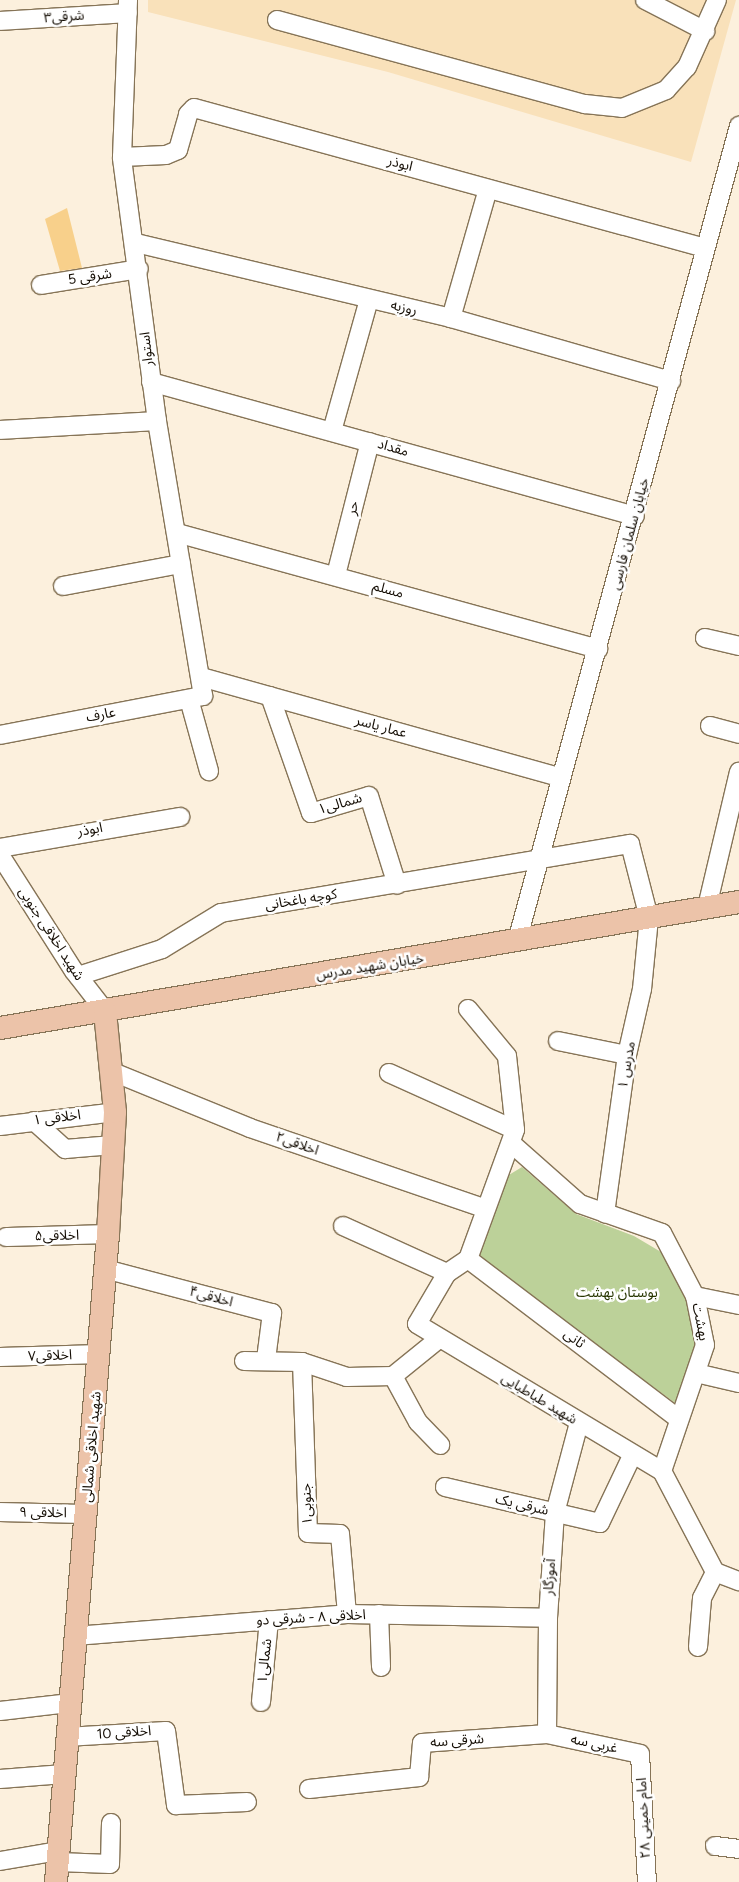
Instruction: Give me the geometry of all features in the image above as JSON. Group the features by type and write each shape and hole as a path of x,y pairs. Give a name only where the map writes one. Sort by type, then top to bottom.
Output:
{"main road":[{"name":"خیابان شهید مدرس","path":"0,1028 739,902"},
{"name":"شهید اخلاقی شمالی","path":"57,1865 74,1636 100,1354 108,1234 114,1112 113,1072 105,1011"}],"street":[{"path":"645,0 705,31"},
{"path":"277,20 585,104 622,108 666,90 687,67 705,31 717,0"},
{"name":"شرقی۳","path":"0,21 128,7"},
{"name":"استوار","path":"128,7 122,157 136,243 156,421 177,532 180,564 201,678 196,698 209,772"},
{"name":"ابوذر","path":"122,157 166,155 178,150 188,114 194,108 705,248"},
{"name":"خیابان سلمان فارسی","path":"518,941 536,862 635,516 705,248 734,169 739,126"},
{"path":"451,318 488,189"},
{"name":"روزبه","path":"136,243 451,318 670,381"},
{"name":"شرقی 5","path":"41,285 139,269"},
{"path":"332,431 369,299"},
{"name":"مقداد","path":"151,382 635,516"},
{"path":"0,430 156,421"},
{"name":"حر","path":"336,576 370,442"},
{"name":"مسلم","path":"177,532 598,648"},
{"path":"63,586 180,564"},
{"path":"705,638 739,646"},
{"name":"عمار یاسر","path":"201,678 560,776"},
{"name":"شمالی۱","path":"270,696 310,813 370,796 397,885"},
{"name":"عارف","path":"0,734 196,698"},
{"path":"710,726 739,734"},
{"path":"707,907 738,780"},
{"name":"ابوذر","path":"0,848 180,817"},
{"name":"کوچه باغخانی","path":"78,976 162,949 221,913 536,862 630,844 649,918"},
{"name":"شهید اخلاقی جنوبی","path":"0,855 78,976 105,1011"},
{"name":"مدرس ۱","path":"605,1213 627,1055 642,989 649,918"},
{"path":"343,1226 447,1273 468,1259 484,1208 513,1137 507,1056 468,1009"},
{"path":"558,1041 627,1055"},
{"name":"اخلاقی۲","path":"113,1072 250,1128 484,1208"},
{"name":"بهشت","path":"389,1073 513,1137 580,1204 662,1233 695,1296 706,1346 662,1471"},
{"name":"اخلاقی ۱","path":"0,1126 114,1112"},
{"path":"34,1121 65,1149 113,1145"},
{"name":"اخلاقی۵","path":"6,1237 108,1234"},
{"name":"ثانی","path":"468,1259 679,1419"},
{"name":"اخلاقی۴","path":"105,1269 272,1313 266,1359"},
{"name":"شهید طباطبایی","path":"447,1273 417,1324 632,1456 662,1471"},
{"path":"695,1296 739,1305"},
{"path":"244,1361 266,1359 302,1362 347,1377 393,1376 440,1338"},
{"name":"اخلاقی۷","path":"0,1357 100,1354"},
{"name":"جنوبی۱","path":"302,1362 308,1533 340,1534 347,1614"},
{"path":"696,1373 739,1383"},
{"path":"393,1376 418,1422 440,1445"},
{"name":"آموزگار","path":"547,1734 548,1618 555,1513 579,1422"},
{"name":"شرقی یک","path":"445,1487 600,1523 632,1456"},
{"path":"662,1471 715,1572 739,1581"},
{"name":"اخلاقی ۹","path":"0,1512 86,1514"},
{"path":"698,1646 702,1598 715,1572"},
{"name":"اخلاقی ۸ - شرقی دو","path":"74,1636 347,1614 548,1618"},
{"path":"378,1614 381,1667"},
{"name":"شمالی۱","path":"261,1702 269,1620"},
{"path":"0,1711 69,1703"},
{"name":"اخلاقی 10","path":"66,1737 166,1731 176,1805 247,1802"},
{"name":"غربی سه","path":"547,1734 640,1754"},
{"name":"شرقی سه","path":"309,1789 419,1777 422,1743 547,1734"},
{"name":"امام خمینی ۲۸","path":"640,1754 647,1882"},
{"path":"0,1779 64,1774"},
{"path":"0,1860 57,1865 110,1864 111,1823"},
{"path":"715,1846 739,1848"}],"shaded area":[{"path":"148,0 736,0 691,162 388,72 148,12"}],"green space":[{"name":"بوستان بهشت","path":"522,1167 576,1214 634,1236 661,1252 685,1291 699,1340 678,1405 472,1254 490,1228 507,1176"}],"building":[{"path":"67,208 82,268 60,271 45,219"}]}
